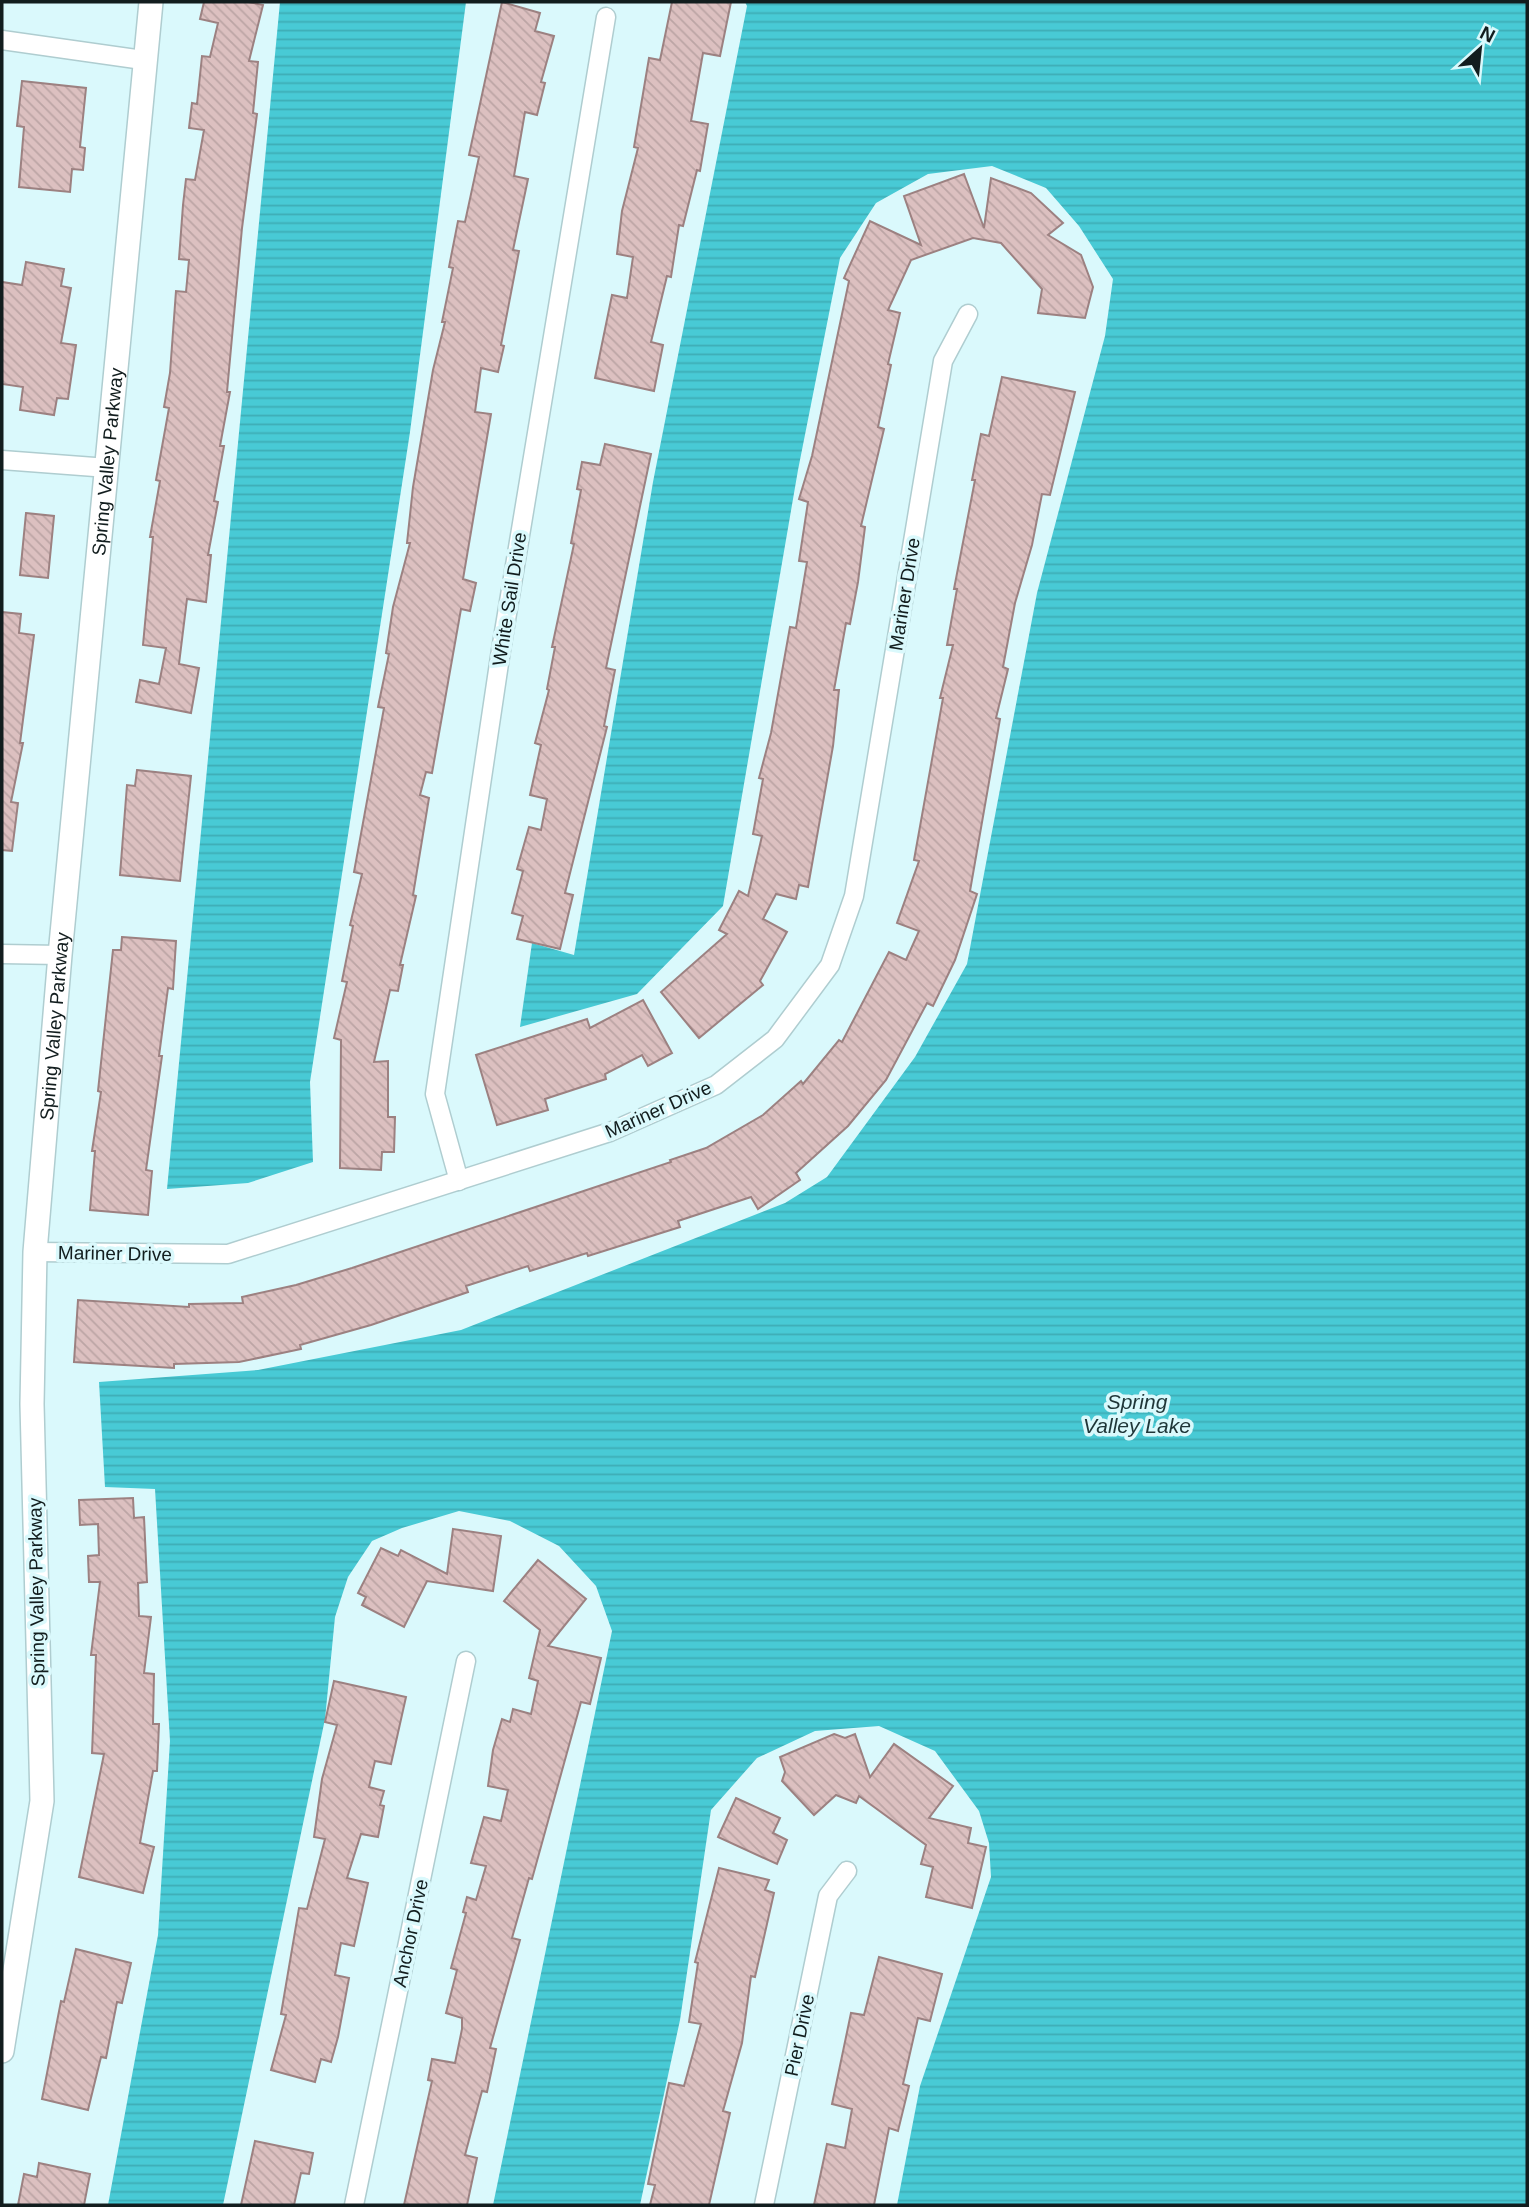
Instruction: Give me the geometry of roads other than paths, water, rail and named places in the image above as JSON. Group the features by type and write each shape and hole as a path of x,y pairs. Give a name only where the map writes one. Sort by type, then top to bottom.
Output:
{"street":[{"name":"Spring Valley Parkway","path":"2,2050 41,1801 32,1404 35,1252 143,60 151,2"},
{"name":"White Sail Drive","path":"459,1181 435,1094 500,650 606,17"},
{"path":"2,40 143,60"},
{"name":"Mariner Drive","path":"35,1252 228,1254 610,1132 716,1085 775,1039 830,965 854,895 943,361 968,314"},
{"path":"2,460 107,468"},
{"path":"2,954 60,955"},
{"name":"Anchor Drive","path":"354,2205 466,1661"},
{"name":"Pier Drive","path":"764,2205 828,1896 847,1871"}],"water":[{"path":"280,2 466,2 410,432 310,1082 313,1162 248,1183 167,1189"},
{"name":"Spring Valley Lake","path":"745,2 1527,2 1527,2205 897,2205 920,2086 991,1877 989,1843 979,1811 935,1751 879,1726 815,1731 757,1758 711,1810 680,2020 640,2205 493,2205 612,1631 596,1586 559,1546 510,1521 459,1511 402,1528 372,1541 348,1577 335,1617 325,1719 223,2205 108,2205 158,1935 170,1741 155,1489 105,1487 99,1382 258,1370 461,1330 785,1203 827,1177 915,1057 967,964 1037,593 1105,336 1113,279 1079,226 1046,188 992,166 928,174 876,203 840,258 798,470 723,906 637,994 520,1027 532,943 574,955 653,482 747,6"}]}
